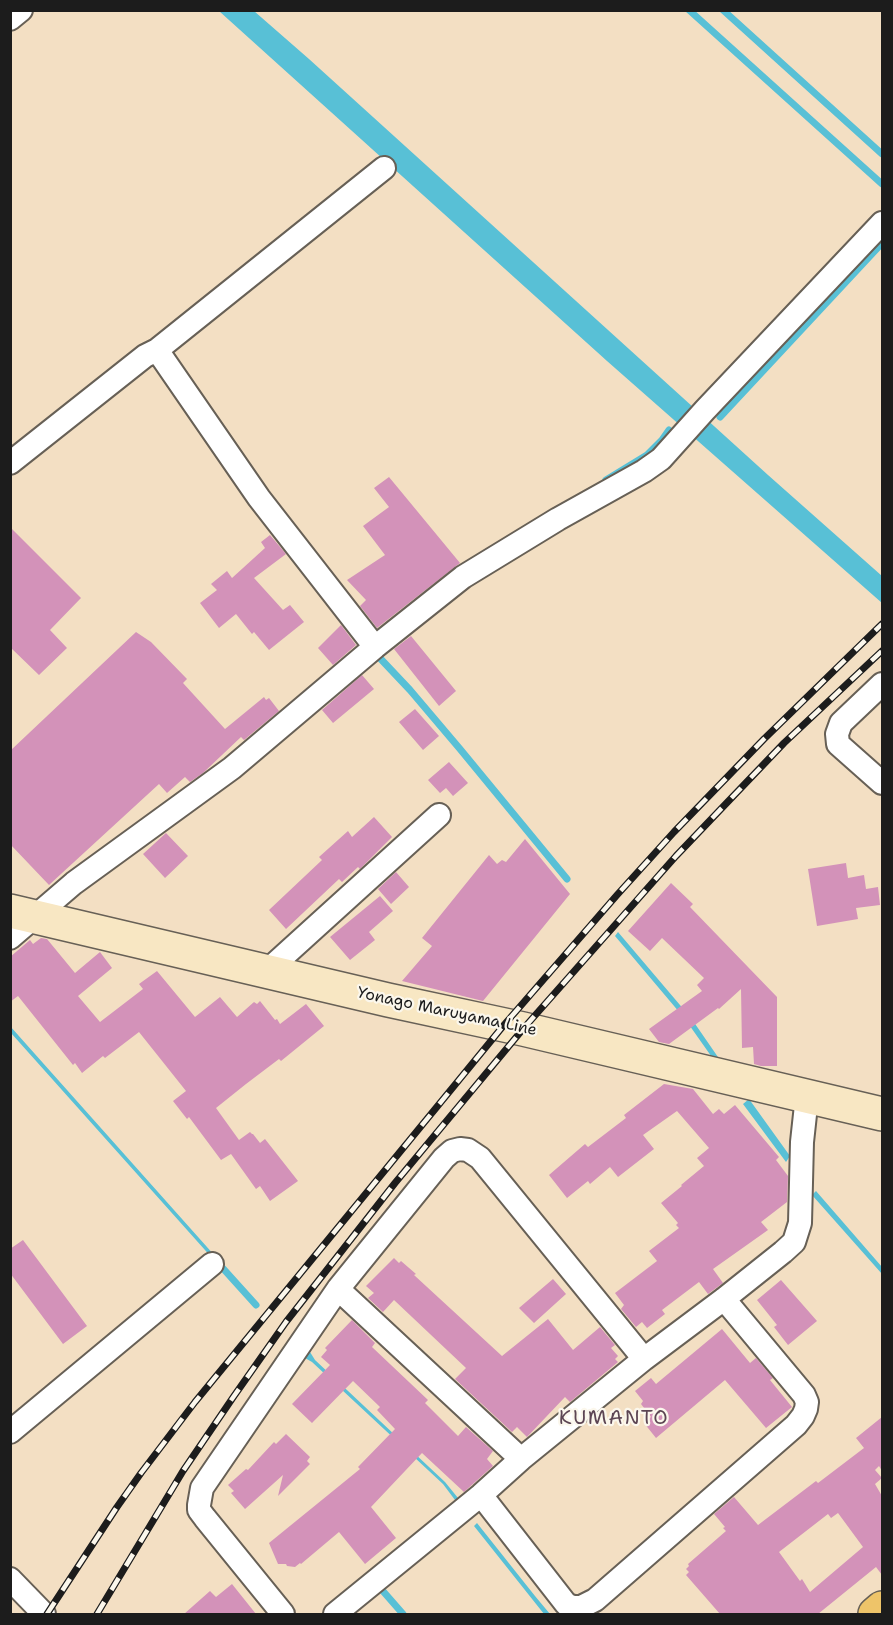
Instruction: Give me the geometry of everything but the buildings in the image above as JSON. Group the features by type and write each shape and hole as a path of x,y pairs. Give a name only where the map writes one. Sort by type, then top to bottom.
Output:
{"highway":[{"path":"875,1614 882,1608"}],"main road":[{"name":"Yonago Maruyama Line","path":"23,914 882,1114"}],"street":[{"path":"10,19 21,10"},
{"path":"10,464 137,363 157,350 384,168"},
{"path":"10,938 23,914 83,876 232,768 375,647 463,577 661,459 882,223"},
{"path":"157,350 259,498 375,647"},
{"path":"882,684 841,723 837,735 838,744 882,783"},
{"path":"267,971 440,815"},
{"path":"334,1614 644,1359 724,1299 794,1242 800,1223 802,1142 807,1096"},
{"path":"283,1614 199,1510 202,1488 338,1289 452,1151 468,1150 480,1158 644,1359"},
{"path":"10,1432 212,1264"},
{"path":"338,1289 521,1459"},
{"path":"481,1495 566,1604 581,1607 595,1600 796,1425 803,1416 807,1402 804,1395 724,1299"},
{"path":"10,1579 44,1614"}],"water":[{"path":"219,11 254,11 309,59 882,576 882,603 607,361"},
{"path":"618,932 691,1018 720,1060 716,1063 685,1019 615,936"},
{"path":"10,1026 215,1256 213,1259 11,1033"},
{"path":"749,1099 790,1156 786,1162 743,1104"},
{"path":"816,1191 882,1267 882,1274 812,1195"},
{"path":"310,1352 315,1360 445,1482 458,1498 455,1500 443,1484 305,1358"},
{"path":"477,1523 550,1614 544,1614 474,1526"}],"waterway":[{"path":"689,10 882,184"},
{"path":"723,10 882,154"},
{"path":"720,417 882,243"},
{"path":"606,480 647,455 669,430"},
{"path":"377,655 410,690 567,879"},
{"path":"219,1264 256,1305"},
{"path":"382,1590 403,1614"}],"railway":[{"path":"47,1614 117,1507 195,1402 504,1025 674,832 764,739 882,624"},
{"path":"97,1614 183,1471 234,1396 286,1322 395,1183 523,1029 676,856 784,743 882,651"}],"district":[{"name":"KUMANTO","path":"614,1419"}]}
